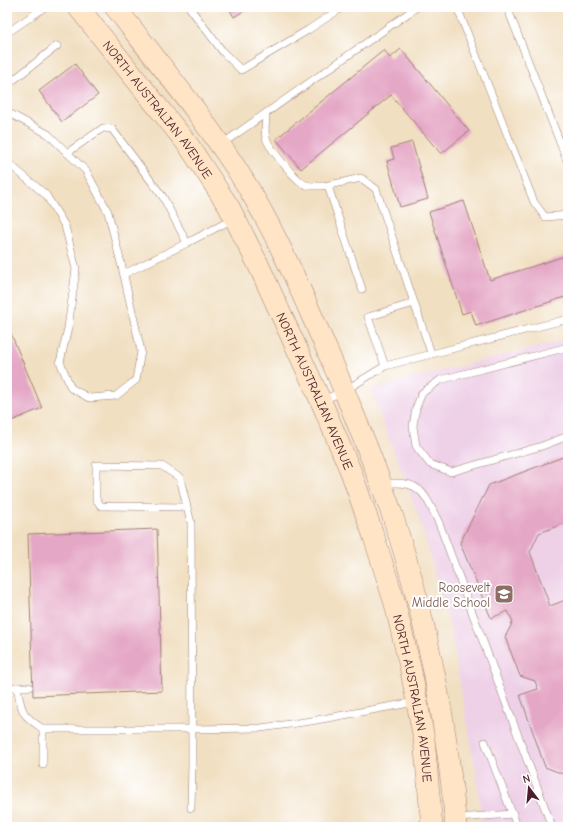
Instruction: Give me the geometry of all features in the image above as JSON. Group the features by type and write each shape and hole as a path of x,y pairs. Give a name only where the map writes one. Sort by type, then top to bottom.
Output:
{"main road":[{"name":"NORTH AUSTRALIAN AVENUE","path":"78,7 189,146 229,207 258,264 321,400 351,472 374,537 395,604 411,671 428,699 451,780 456,823"},
{"name":"NORTH AUSTRALIAN AVENUE","path":"115,7 204,120 249,190 282,249 344,390 369,452 393,517 413,584 430,651 428,699 424,739 432,827"}],"lane":[{"path":"7,33 45,7"},
{"path":"189,7 223,52 241,70 343,7"},
{"path":"220,145 417,7"},
{"path":"457,7 534,202 545,217 568,215"},
{"path":"507,7 568,163"},
{"path":"7,84 57,46"},
{"path":"7,112 48,134 86,171 108,212 124,274 141,351 136,380 116,396 89,398 71,388 60,362 68,328 76,269 64,226 46,195 7,162"},
{"path":"266,113 266,138 290,172 305,185 328,186 361,178 376,189 431,353"},
{"path":"67,153 103,128 112,129 163,197 187,243"},
{"path":"328,186 362,289"},
{"path":"124,274 235,218"},
{"path":"385,366 368,317 414,302"},
{"path":"321,400 344,390 385,366 568,319"},
{"path":"568,347 440,380 422,394 416,408 413,426 416,446 430,464 451,472 542,446 568,436"},
{"path":"187,507 101,506 96,499 96,465 162,466 180,478 191,523 191,808"},
{"path":"381,484 395,482 409,484 418,488 427,499 439,523 552,827"},
{"path":"7,687 29,687"},
{"path":"17,687 21,709 27,718 44,729 260,728 312,721 428,699"},
{"path":"43,765 44,729"},
{"path":"486,742 513,814 516,827"},
{"path":"456,823 513,814"}],"shaded area":[{"name":"Roosevelt Middle School","path":"568,339 568,827 482,827 476,771 449,624 419,517 370,389"}],"building":[{"path":"228,7 250,7 234,17"},
{"path":"401,49 469,131 441,154 391,95 301,169 276,139 384,50 390,58"},
{"path":"75,64 98,95 62,122 39,91"},
{"path":"412,142 428,199 400,207 387,161 394,159 391,148"},
{"path":"464,201 490,280 568,255 568,296 476,326 471,311 462,314 429,212"},
{"path":"7,324 42,408 7,423"},
{"path":"568,455 568,522 539,533 530,552 550,606 568,599 568,776 545,767 520,695 538,689 535,681 520,676 505,637 513,622 508,611 491,618 460,543 489,485"},
{"path":"157,529 162,691 33,696 28,534"}],"place":[{"name":"Roosevelt Middle School","path":"504,594"}]}
